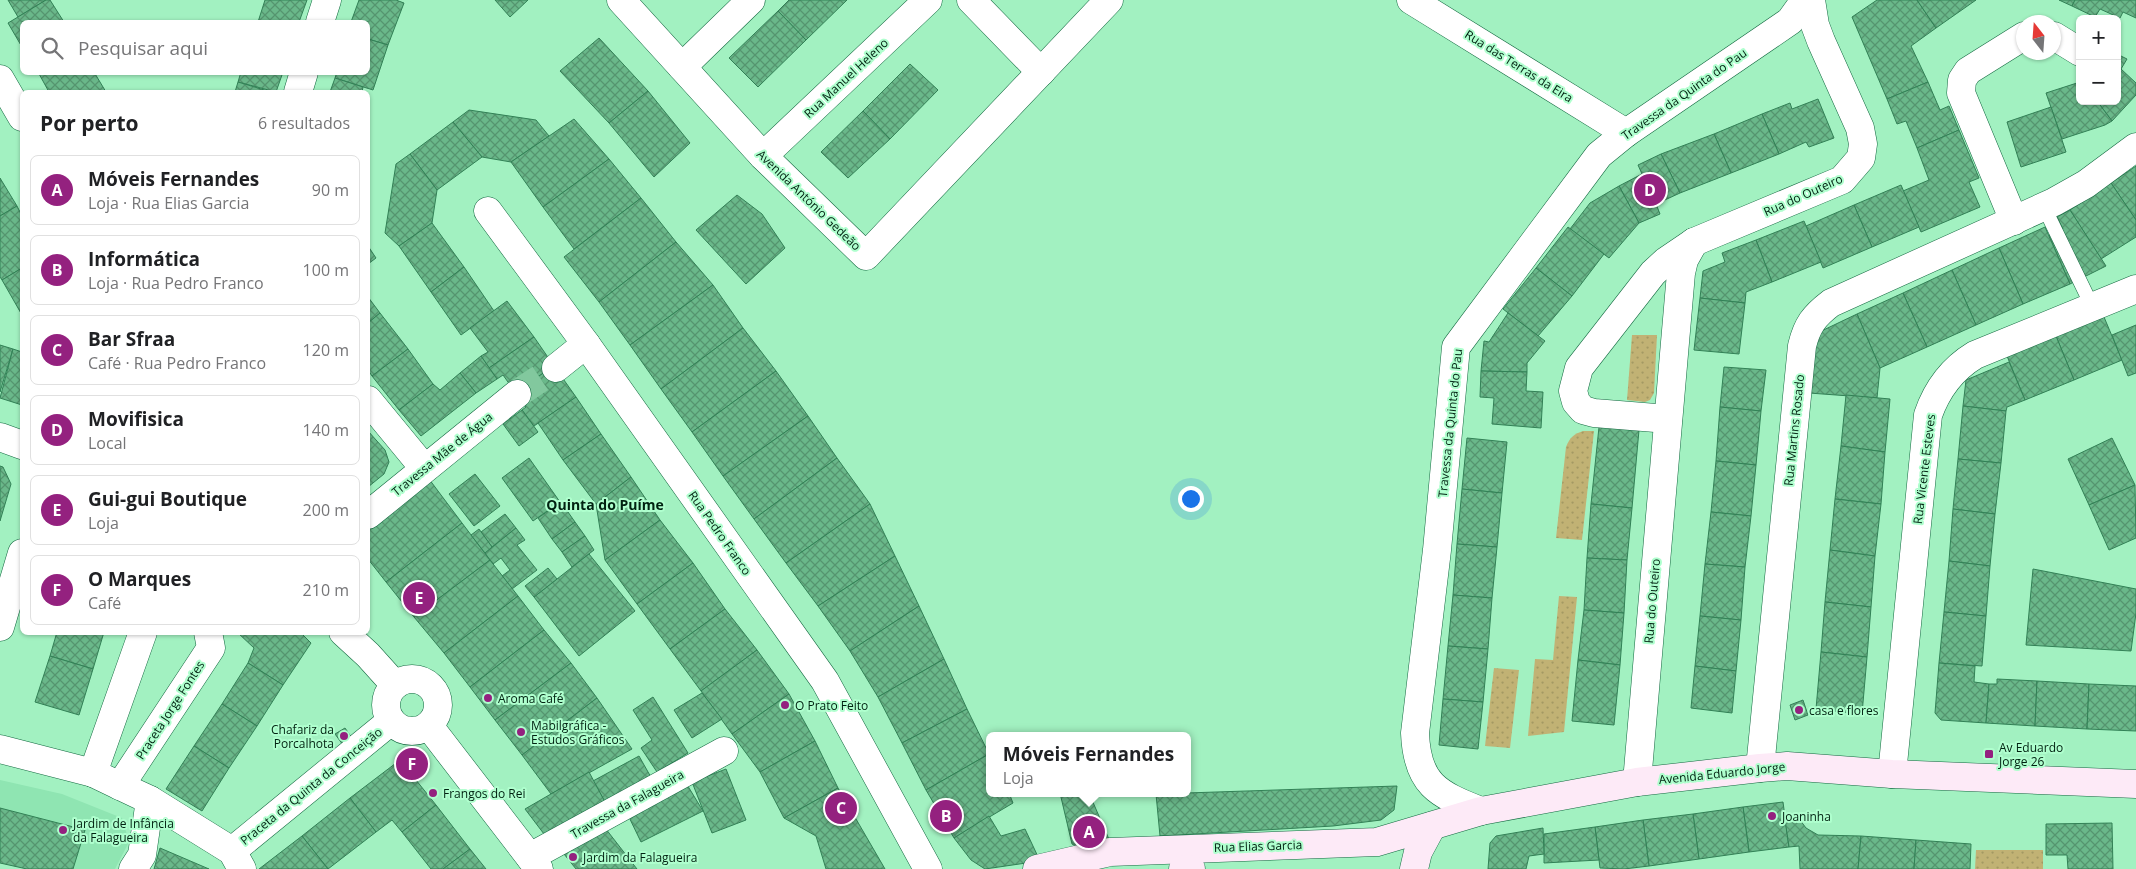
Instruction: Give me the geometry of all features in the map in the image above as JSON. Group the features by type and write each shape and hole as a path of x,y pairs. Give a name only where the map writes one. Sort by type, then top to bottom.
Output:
{"main road":[{"name":"Avenida Eduardo Jorge","path":"1432,826 1481,811 1637,782 1787,766 1892,774 2136,784"},
{"name":"Rua Elias Garcia","path":"1037,869 1110,852 1377,842 1432,826"},
{"path":"1414,869 1418,852 1432,826"},
{"path":"1183,869 1191,869"}],"street":[{"path":"321,20 327,0"},
{"name":"Avenida António Gedeão","path":"621,0 764,156 866,256 1041,72"},
{"path":"682,67 751,0"},
{"name":"Rua Manuel Heleno","path":"764,156 928,0"},
{"path":"971,0 1041,72 1109,0"},
{"name":"Rua das Terras da Eira","path":"1411,0 1626,133"},
{"name":"Travessa da Quinta do Pau","path":"1481,811 1435,788 1426,778 1418,763 1415,733 1437,550 1456,347 1599,155 1626,133 1790,21 1805,0"},
{"name":"Rua do Outeiro","path":"1668,419 1594,413 1583,410 1576,402 1573,391 1579,368 1653,273 1666,261 1694,242 1842,180 1860,158 1863,144 1860,128 1818,33 1811,0"},
{"path":"2061,40 2076,50"},
{"path":"2014,221 1961,93 1962,80 1968,71 2016,41"},
{"path":"299,90 303,75"},
{"path":"0,79 20,114"},
{"name":"Rua Martins Rosado","path":"1760,768 1802,346 1806,327 1816,315 1831,303 2044,207 2086,184 2136,147"},
{"name":"Rua Pedro Franco","path":"488,211 586,344 824,681 928,869"},
{"name":"Rua do Outeiro","path":"1637,782 1681,273 1684,260 1694,242"},
{"name":"Rua Vicente Esteves","path":"1892,774 1928,415 1932,405 1950,375 1975,355 2136,288"},
{"path":"556,368 586,344"},
{"name":"Travessa Mãe de Água","path":"370,513 517,394"},
{"path":"370,402 424,468"},
{"path":"0,437 20,443"},
{"path":"0,627 20,560"},
{"path":"93,773 141,635"},
{"name":"Praceta Jorge Fontes","path":"120,786 211,648 209,635"},
{"path":"346,635 395,685"},
{"path":"407,679 414,679 428,684 433,689 439,701 434,721 429,726 420,731 409,732 399,728 391,721 386,702 395,685 407,679"},
{"name":"Praceta da Quinta da Conceição","path":"237,860 391,721"},
{"path":"429,726 535,863"},
{"path":"0,749 93,773 150,800 237,860"},
{"name":"Travessa da Falagueira","path":"535,863 724,751"},
{"path":"134,869 142,855 150,800"}],"lane":[{"path":"2044,207 2092,306"}],"shaded area":[{"path":"1632,335 1657,335 1654,393 1650,400 1645,402 1627,400"},
{"path":"1583,431 1594,431 1582,540 1556,538 1566,447 1573,436"},
{"path":"1559,596 1577,597 1564,732 1528,736 1535,659 1553,660"},
{"path":"1494,668 1519,670 1510,748 1485,746"},
{"name":"Jardim de Infância da Falagueira","path":"0,780 62,794 122,818 129,842 115,869 27,869 0,863"},
{"path":"1976,850 2043,850 2043,869 1975,869"}],"building":[{"path":"8,0 46,0 18,17"},
{"path":"46,0 50,0 63,20 20,20 20,44 8,23"},
{"path":"265,0 307,0 300,20 259,20"},
{"path":"359,0 396,0 404,3 388,45 370,40 370,20 352,20"},
{"path":"495,0 528,0 510,17"},
{"path":"789,0 847,0 806,40 778,11"},
{"path":"1877,0 1917,0 1936,28 1911,46 1928,82 1887,99 1852,17"},
{"path":"1917,0 1976,0 1936,28"},
{"path":"2059,0 2075,0 2072,6"},
{"path":"2075,0 2136,0 2136,18 2123,12 2121,16 2100,9 2096,15 2091,15 2072,6"},
{"path":"778,11 806,40 758,87 729,58"},
{"path":"599,38 648,91 609,123 560,71"},
{"path":"370,40 388,45 373,90 335,78 336,75 370,75"},
{"path":"2121,56 2127,59 2121,69"},
{"path":"910,64 938,90 890,139 863,111"},
{"path":"2121,69 2136,83 2136,95 2112,121 2100,105 2121,105"},
{"path":"40,75 96,75 105,90 48,90"},
{"path":"240,75 282,75 277,90 268,90 238,82"},
{"path":"335,78 363,87 362,90 331,90"},
{"path":"238,82 264,90 236,90"},
{"path":"1928,82 1940,110 1949,106 1959,130 1917,148 1906,121 1897,124 1887,99"},
{"path":"2076,83 2076,105 2100,105 2112,121 2062,139 2046,93"},
{"path":"648,91 690,143 654,177 609,123"},
{"path":"1818,99 1834,138 1809,147 1806,142 1779,154 1762,114 1790,103 1792,109"},
{"path":"2051,107 2066,152 2021,167 2007,122"},
{"path":"469,110 536,120 549,136 511,162 482,157 453,122"},
{"path":"863,111 890,139 848,178 821,152"},
{"path":"1762,114 1779,154 1731,173 1714,134"},
{"path":"574,119 609,159 543,207 511,162"},
{"path":"453,122 482,157 437,190 410,154"},
{"path":"1959,130 1979,178 1969,182 1980,207 1921,232 1903,191 1929,180 1917,148"},
{"path":"1714,134 1731,173 1680,193 1661,154"},
{"path":"410,154 437,190 432,223 399,246 385,233 396,164"},
{"path":"1661,154 1680,193 1656,204 1660,214 1639,223 1619,186 1642,174 1638,165"},
{"path":"609,159 641,198 574,249 543,207"},
{"path":"2136,166 2136,220 2111,183"},
{"path":"0,178 17,206 0,216"},
{"path":"2111,183 2136,220 2136,237 2101,259 2070,210"},
{"path":"1901,185 1919,227 1872,247 1854,205"},
{"path":"1619,186 1639,223 1609,258 1570,229 1590,203"},
{"path":"737,195 762,214 785,248 746,284 696,230"},
{"path":"641,198 676,242 599,302 564,257"},
{"path":"1854,205 1872,247 1823,268 1806,226"},
{"path":"17,206 20,212 20,269 2,280 0,277 0,216"},
{"path":"2070,210 2106,266 2070,284 2049,236 2063,229 2057,217"},
{"path":"1804,221 1821,262 1772,282 1756,240"},
{"path":"432,223 464,267 431,292 399,246"},
{"path":"1568,227 1604,254 1572,296 1536,268"},
{"path":"2045,227 2070,284 2023,304 1999,248"},
{"path":"1756,240 1772,282 1746,292 1745,303 1700,298 1703,271 1725,262 1722,253"},
{"path":"676,242 713,285 630,345 599,302"},
{"path":"1999,248 2023,304 1976,325 1952,270"},
{"path":"370,249 376,258 370,262"},
{"path":"464,267 494,311 461,335 431,292"},
{"path":"1536,268 1572,296 1538,336 1503,309"},
{"path":"20,269 20,312 2,280"},
{"path":"1952,270 1976,325 1927,347 1903,293"},
{"path":"713,285 743,328 661,389 630,345"},
{"path":"1903,293 1927,347 1880,368 1857,314"},
{"path":"1700,298 1745,303 1739,354 1694,350"},
{"path":"370,300 380,313 370,321"},
{"path":"507,301 534,337 489,368 481,356 488,352 470,328"},
{"path":"380,313 408,349 372,376 370,373 370,321"},
{"path":"1508,313 1545,341 1527,363 1527,372 1481,371 1484,341 1489,342"},
{"path":"1857,314 1880,368 1877,398 1809,393 1813,335"},
{"path":"2104,317 2122,360 2074,380 2056,336"},
{"path":"2136,325 2136,373 2128,376 2112,335"},
{"path":"743,328 776,371 692,432 661,389"},
{"path":"2056,336 2074,380 2025,400 2007,356"},
{"path":"534,337 554,366 515,392 503,375 497,379 489,368"},
{"path":"0,345 13,349 0,392"},
{"path":"13,349 20,351 20,404 0,398"},
{"path":"408,349 433,384 399,410 372,376"},
{"path":"481,356 497,379 476,393 460,373"},
{"path":"2009,362 2025,400 2007,407 2006,411 1963,406 1966,380"},
{"path":"554,366 576,397 534,426 522,410 526,407 515,392"},
{"path":"1724,367 1766,370 1761,411 1720,407"},
{"path":"776,371 808,416 723,476 692,432"},
{"path":"1481,371 1527,372 1526,391 1543,392 1541,428 1492,424 1494,398 1480,397"},
{"path":"460,373 476,393 421,436 399,410 433,384 440,390"},
{"path":"1846,395 1890,399 1885,452 1841,446"},
{"path":"576,397 601,434 563,460 538,423"},
{"path":"1963,406 2006,411 2001,463 1958,459"},
{"path":"1720,407 1761,411 1756,465 1716,461"},
{"path":"522,410 538,432 519,446 503,424"},
{"path":"808,416 837,458 754,519 723,476"},
{"path":"1599,427 1639,430 1632,508 1591,504"},
{"path":"370,433 385,450 389,462 384,474 370,485"},
{"path":"601,434 631,477 596,504 563,460"},
{"path":"1467,438 1507,442 1502,493 1462,489"},
{"path":"2112,438 2135,485 2089,505 2068,459"},
{"path":"1841,446 1885,452 1881,504 1835,499"},
{"path":"529,458 560,502 533,521 502,478"},
{"path":"837,458 870,504 786,563 754,519"},
{"path":"1958,459 2001,463 1995,514 1953,509"},
{"path":"1716,461 1756,465 1751,516 1711,512"},
{"path":"0,466 3,467 11,484 0,521"},
{"path":"475,474 500,506 474,526 449,494"},
{"path":"631,477 660,520 605,560 596,504"},
{"path":"429,479 462,523 386,582 370,562 370,525"},
{"path":"2135,485 2136,538 2109,550 2089,505"},
{"path":"1462,489 1502,493 1497,547 1457,544"},
{"path":"1835,499 1881,504 1875,556 1830,550"},
{"path":"561,502 575,522 552,539 538,518"},
{"path":"870,504 895,556 818,606 786,563"},
{"path":"1591,504 1632,508 1627,560 1587,558"},
{"path":"1953,509 1995,514 1990,566 1949,561"},
{"path":"1711,512 1751,516 1745,567 1705,564"},
{"path":"505,514 516,528 492,547 481,532"},
{"path":"660,520 693,563 637,604 605,560"},
{"path":"575,522 585,536 562,552 552,539"},
{"path":"462,523 490,560 414,617 386,582"},
{"path":"516,528 525,540 517,545 537,570 512,589 502,576 510,570 501,558 493,564 485,553"},
{"path":"479,529 492,547 485,553 471,535"},
{"path":"585,536 594,550 572,567 562,552"},
{"path":"1457,544 1497,547 1492,598 1453,595"},
{"path":"1830,550 1875,556 1871,607 1825,602"},
{"path":"589,554 635,611 579,656 534,597"},
{"path":"895,556 919,606 850,651 818,606"},
{"path":"1587,558 1627,560 1624,613 1584,610"},
{"path":"490,560 518,596 444,653 414,617"},
{"path":"1949,561 1990,566 1986,616 1944,612"},
{"path":"693,563 725,609 670,649 637,604"},
{"path":"1705,564 1745,567 1741,620 1700,616"},
{"path":"548,568 557,579 534,597 525,586"},
{"path":"2033,569 2136,589 2136,613 2131,651 2026,645"},
{"path":"1453,595 1492,598 1488,649 1448,646"},
{"path":"518,596 544,630 470,687 444,653"},
{"path":"1825,602 1871,607 1867,657 1821,652"},
{"path":"919,606 944,659 878,697 850,651"},
{"path":"725,609 757,650 701,691 670,649"},
{"path":"1584,610 1624,613 1620,665 1578,660"},
{"path":"1944,612 1986,616 1982,666 1939,663"},
{"path":"1700,616 1741,620 1736,671 1695,666"},
{"path":"544,630 571,663 495,720 470,687"},
{"path":"56,635 103,635 93,669 50,656"},
{"path":"240,635 303,635 311,643 283,685 248,663 254,648"},
{"path":"1448,646 1488,649 1483,702 1443,699"},
{"path":"757,650 789,694 732,734 701,691"},
{"path":"1821,652 1867,657 1862,714 1816,709"},
{"path":"50,656 93,669 79,715 35,702"},
{"path":"944,659 967,709 902,743 878,697"},
{"path":"1578,660 1620,665 1614,725 1572,721"},
{"path":"248,663 283,685 257,726 222,704"},
{"path":"571,663 597,698 522,755 495,720"},
{"path":"1939,663 1975,666 1974,682 1989,684 1986,723 1941,720 1935,713"},
{"path":"1695,666 1736,671 1732,713 1691,708"},
{"path":"1997,679 2037,681 2035,726 1986,723 1989,684 1997,684"},
{"path":"2037,681 2089,684 2087,729 2035,726"},
{"path":"2089,684 2136,686 2136,731 2087,729"},
{"path":"702,693 722,719 692,738 674,710"},
{"path":"789,694 815,741 760,772 732,734"},
{"path":"653,697 688,753 657,772 641,748 652,740 633,710"},
{"path":"597,698 632,749 551,794 522,755"},
{"path":"1443,699 1483,702 1478,749 1439,745"},
{"name":"casa e flores","path":"1803,700 1808,715 1795,720 1790,705"},
{"path":"222,704 257,726 229,768 194,746"},
{"path":"967,709 986,748 986,756 926,790 902,743"},
{"name":"Chafariz da Porcalhota","path":"345,728 352,738 343,745 335,734"},
{"path":"815,741 838,788 784,818 760,772"},
{"path":"194,746 229,768 202,811 166,789"},
{"path":"639,756 652,779 605,802 593,781"},
{"path":"986,756 986,797 1011,797 1013,803 954,838 926,790"},
{"path":"400,760 436,805 402,832 392,820 376,832 350,798"},
{"path":"726,769 746,820 712,833 692,782"},
{"path":"589,772 605,802 544,834 525,809"},
{"path":"686,783 703,811 641,842 627,813"},
{"path":"1397,786 1394,810 1381,820 1333,826 1160,836 1156,797 1191,797 1191,793"},
{"path":"838,788 885,869 826,869 816,836 784,818"},
{"path":"1061,797 1091,797 1111,844 1083,850 1072,844"},
{"path":"350,798 376,832 328,869 302,836"},
{"path":"1783,802 1789,847 1749,852 1743,807"},
{"path":"436,805 470,849 443,869 431,869 402,832"},
{"path":"1743,807 1749,852 1699,859 1693,814"},
{"path":"0,808 85,830 73,869 27,869 0,863"},
{"path":"1693,814 1699,859 1649,866 1643,820"},
{"path":"989,816 1001,836 1025,829 1040,861 985,869 971,860 954,838"},
{"path":"1643,820 1649,866 1624,869 1600,868 1595,827"},
{"path":"1785,820 1800,820 1806,828 1818,835 1861,836 1858,869 1800,869 1799,846 1789,847"},
{"path":"2112,823 2113,869 2068,869 2067,855 2046,855 2046,824"},
{"path":"602,824 637,869 576,869 564,854"},
{"path":"1595,827 1599,860 1544,863 1544,834"},
{"path":"1543,828 1544,854 1529,856 1526,869 1488,869 1490,843 1496,836"},
{"path":"302,836 328,869 259,869"},
{"path":"1861,836 1916,840 1914,869 1858,869"},
{"path":"1916,840 1971,844 1970,869 1914,869"},
{"path":"160,848 209,869 154,869"},
{"path":"470,849 486,869 443,869"}],"tunnel":[{"path":"517,394 556,368"}],"place":[{"name":"Movifisica","path":"1650,190"},
{"name":"Gui-gui Boutique","path":"419,598"},
{"name":"Aroma Café","path":"488,698"},
{"name":"O Prato Feito","path":"785,705"},
{"name":"casa e flores","path":"1799,710"},
{"name":"Mabilgráfica - Estudos Gráficos","path":"521,732"},
{"name":"Chafariz da Porcalhota","path":"344,736"},
{"name":"Av Eduardo Jorge 26","path":"1989,754"},
{"name":"O Marques","path":"412,764"},
{"name":"Frangos do Rei","path":"433,793"},
{"name":"Bar Sfraa","path":"841,808"},
{"name":"Informática","path":"946,816"},
{"name":"Joaninha","path":"1772,816"},
{"name":"Jardim de Infância da Falagueira","path":"63,830"},
{"name":"Móveis Fernandes","path":"1089,832"},
{"name":"Jardim da Falagueira","path":"573,857"}],"district":[{"name":"Quinta do Puíme","path":"605,504"}]}
